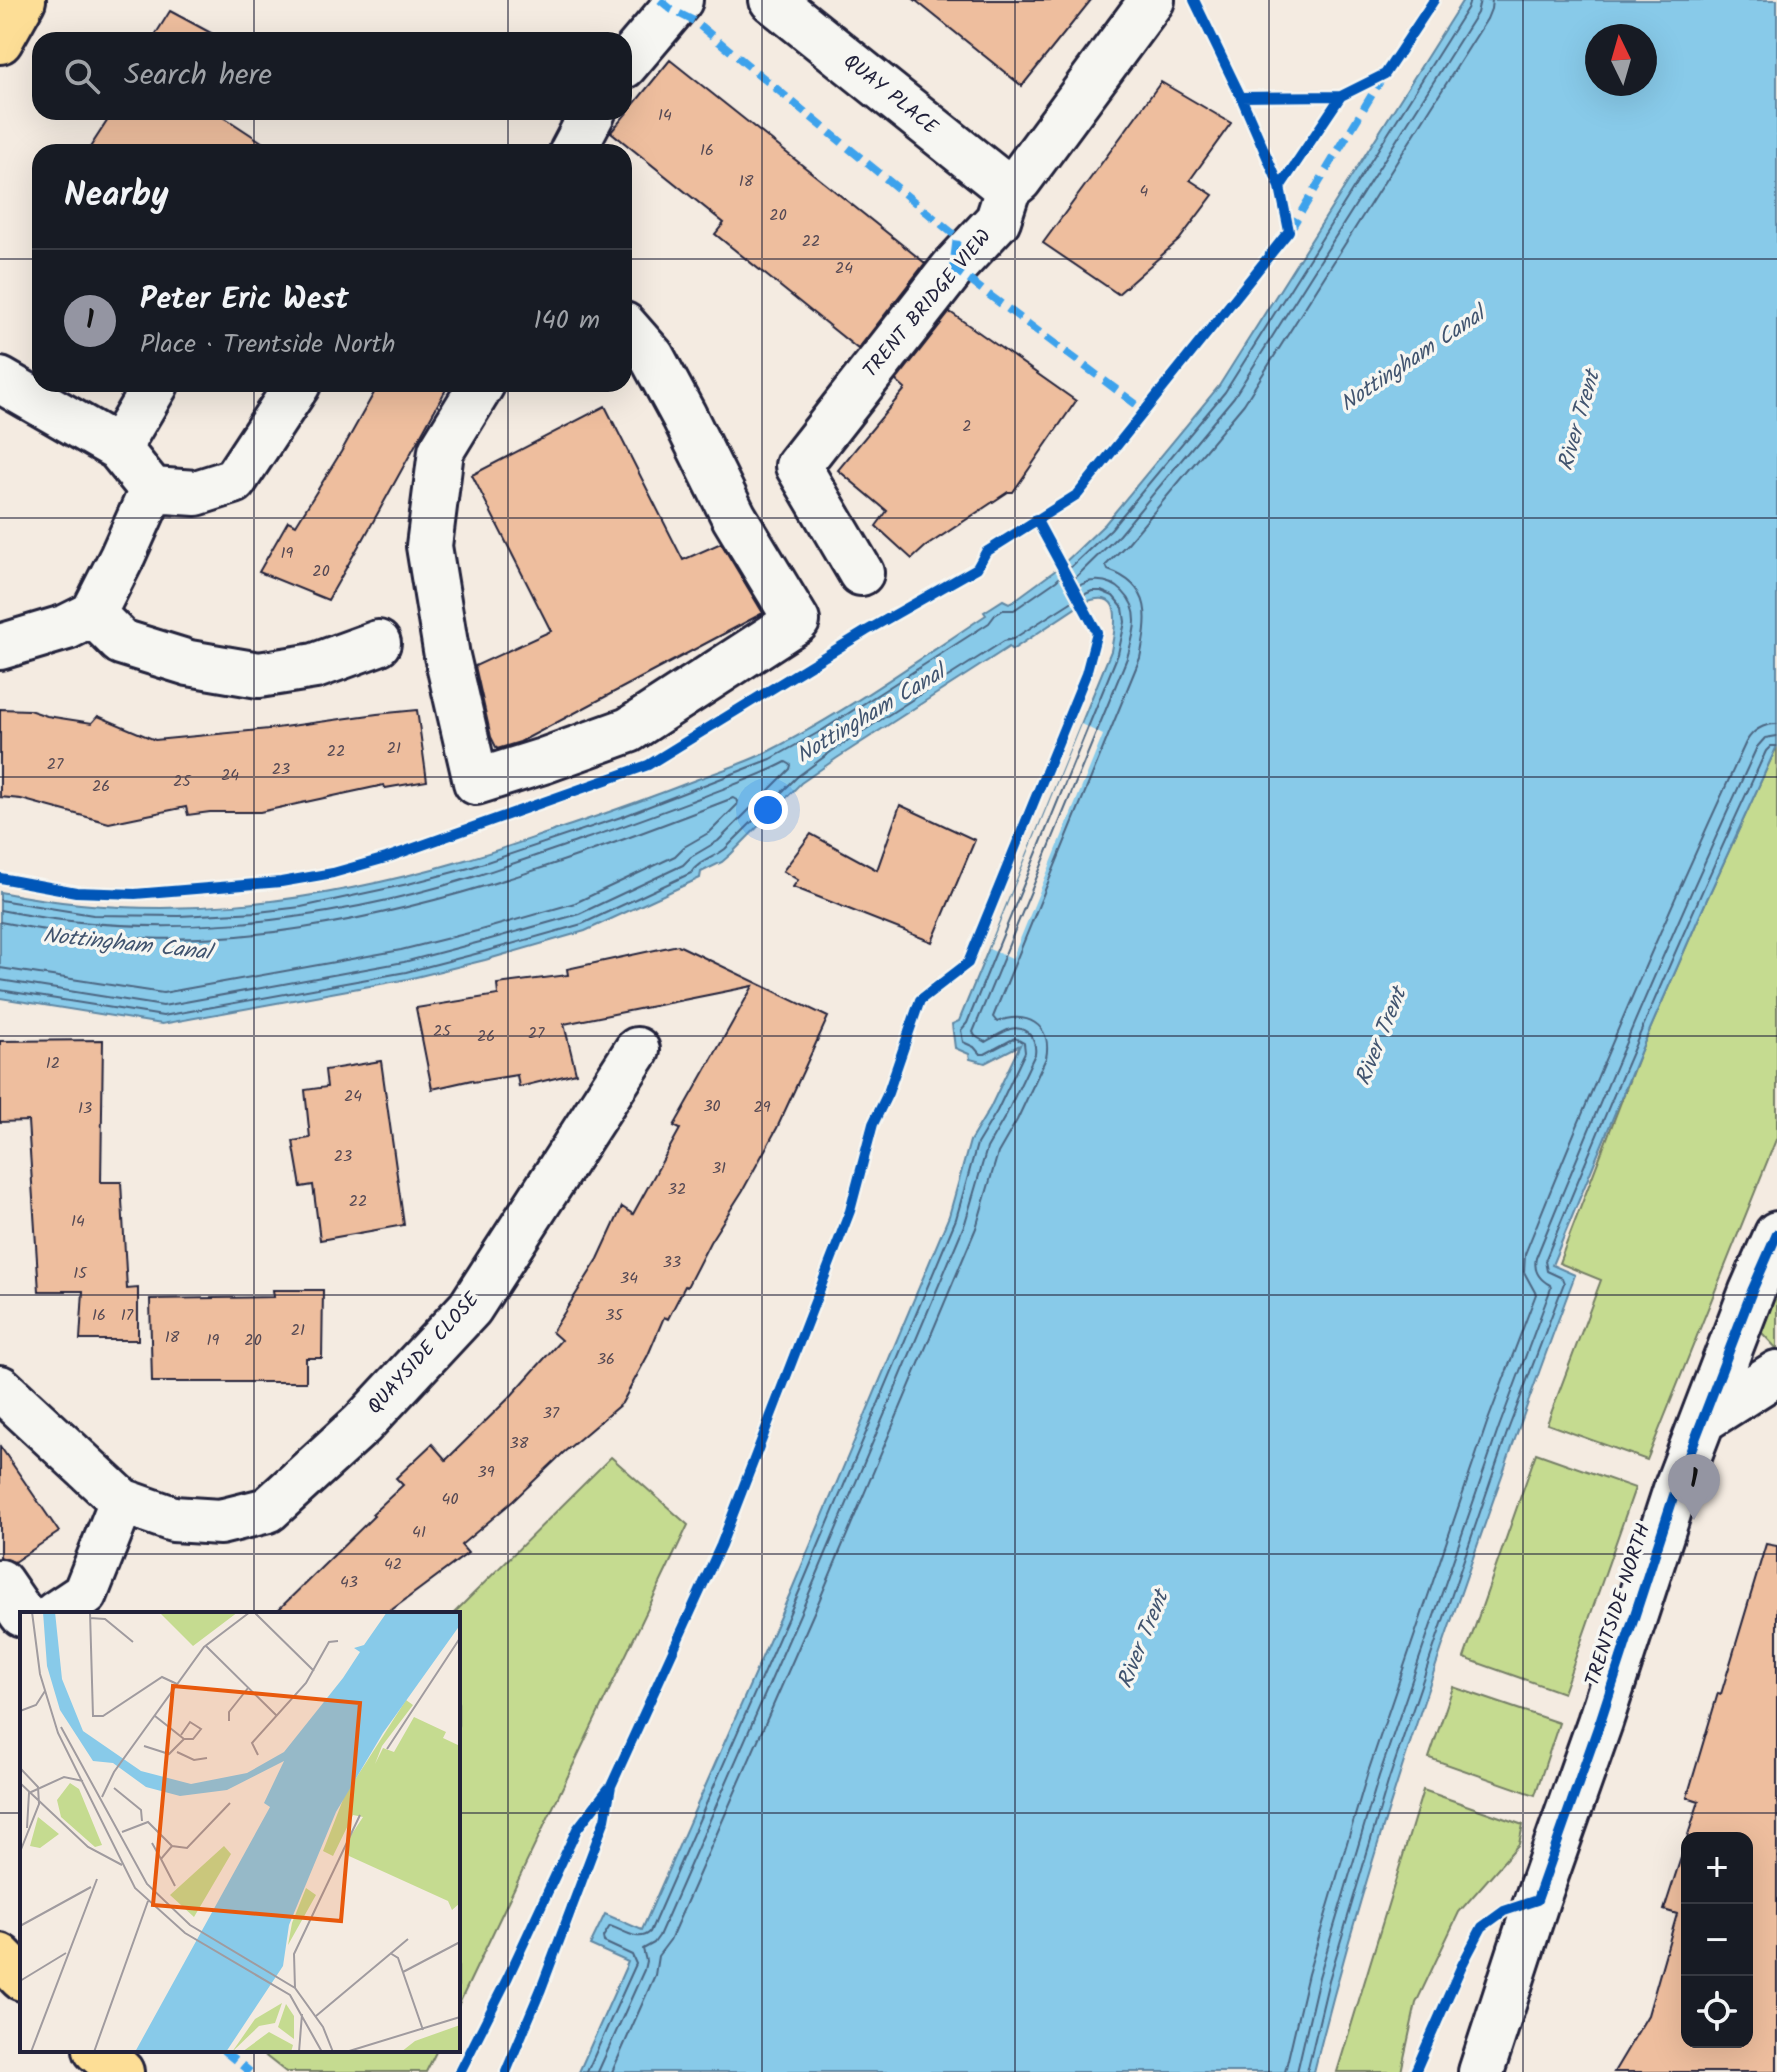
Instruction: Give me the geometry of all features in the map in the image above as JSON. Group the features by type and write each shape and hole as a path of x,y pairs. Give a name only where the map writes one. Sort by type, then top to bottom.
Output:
{"main road":[{"path":"0,41 23,0"},
{"path":"0,1956 20,1976"},
{"path":"98,2052 121,2072"}],"street":[{"path":"632,57 680,0"},
{"name":"QUAY PLACE","path":"772,0 1008,189"},
{"name":"TRENT BRIDGE VIEW","path":"861,573 798,466 953,268 998,220 1008,189 1019,180 1152,0"},
{"path":"576,144 589,120"},
{"path":"477,392 441,451 429,546 447,656 476,782 629,730 797,621 734,517 652,357 632,334"},
{"path":"0,380 118,448 152,490 196,493 234,481 293,392"},
{"path":"118,448 151,392"},
{"path":"0,647 67,627 93,614 152,490"},
{"path":"93,614 121,642 189,663 259,675 315,666 378,643"},
{"name":"QUAYSIDE CLOSE","path":"0,1388 122,1501 173,1519 220,1522 268,1510 362,1424 470,1308 637,1050"},
{"name":"TRENTSIDE NORTH","path":"1481,2072 1676,1489 1777,1234"},
{"path":"1703,1420 1777,1373"},
{"path":"58,1612 85,1594 122,1501"},
{"path":"0,1582 21,1612"}],"green space":[{"path":"1777,746 1777,1137 1647,1460 1547,1424 1601,1280 1559,1263 1641,1050"},
{"path":"1777,1294 1777,1349 1761,1332 1769,1300"},
{"path":"1536,1453 1635,1488 1563,1693 1464,1658"},
{"path":"611,1457 688,1525 460,2002 460,1612 455,1612"},
{"path":"1453,1687 1559,1723 1535,1795 1429,1758"},
{"path":"1423,1790 1523,1825 1519,1844 1459,1912 1416,2003 1401,2072 1337,2072"},
{"path":"261,2052 436,2052 426,2072 286,2072"}],"water":[{"path":"1463,0 1777,0 1777,746 1641,1050 1552,1265 1575,1275 1411,1740 1359,1905 1314,2072 579,2072 628,1962 590,1945 605,1914 642,1930 792,1589 949,1216 970,1141 990,1108 1020,1045 985,1063 970,1059 969,1054 955,1048 952,1024 959,1021 1111,651 1115,621 1112,604 1097,599 1083,603 837,758 801,783 731,854 701,872 700,878 585,931 485,960 408,979 162,1024 0,998 0,892 59,902 118,907 234,905 350,888 492,852 744,762 798,735 907,668 986,615 984,612 1003,600 1009,603 1015,600 1060,567 1105,524 1219,386"}],"pier":[{"path":"1081,724 1103,735 1012,959 989,949"}],"building":[{"path":"915,0 1091,0 1022,86"},
{"path":"170,11 209,32 157,32"},
{"path":"670,60 925,263 858,349 715,234 724,223 632,149 632,144 626,144 611,132 621,120 632,120 632,106"},
{"path":"1161,82 1231,123 1190,180 1213,195 1179,240 1118,294 1043,243"},
{"path":"108,120 228,120 265,144 92,144"},
{"path":"950,312 1076,401 1013,492 1008,492 925,547 912,559 876,526 887,511 838,470 905,389 896,381"},
{"path":"375,392 445,392 328,600 259,572 288,521 296,525"},
{"path":"605,406 683,560 721,543 763,613 520,742 497,749 491,737 475,666 551,631 472,475"},
{"path":"0,709 29,710 92,723 98,716 155,740 417,710 427,781 385,788 384,785 260,812 188,815 186,807 109,823 21,799 0,797"},
{"path":"900,805 975,840 932,942 793,887 798,880 783,871 811,834 877,870"},
{"path":"678,945 828,1017 777,1128 668,1319 664,1317 622,1403 461,1545 468,1553 389,1612 276,1612 403,1485 396,1478 432,1444 446,1460 510,1397 561,1340 552,1332 598,1259 622,1207 633,1214 680,1129 674,1126 753,986 564,1024 576,1073 519,1087 517,1075 432,1089 416,1008 498,995 497,984 568,975 567,969"},
{"path":"103,1040 101,1182 121,1182 127,1289 138,1288 138,1340 80,1340 83,1291 39,1291 28,1121 0,1122 0,1041"},
{"path":"381,1061 404,1225 320,1240 313,1185 301,1187 293,1141 310,1138 305,1090 327,1087 325,1070"},
{"path":"273,1290 323,1290 322,1358 306,1358 306,1382 152,1382 150,1299 274,1297"},
{"path":"0,1446 59,1532 14,1562 0,1557"},
{"path":"1766,1544 1777,1546 1777,2072 1614,2072 1648,2015 1677,1914 1664,1910 1681,1858 1681,2048 1753,2048 1753,1832 1689,1832 1699,1801 1687,1797 1718,1693 1721,1694"}],"marked path":[{"path":"660,0 694,21 957,237 953,268 1145,411"},
{"path":"1289,232 1382,78"},
{"path":"225,2052 250,2072"}],"cycle path":[{"path":"1194,0 1241,97"},
{"path":"0,878 76,892 135,894 281,882 333,873 386,858 648,765 866,631 977,568 986,552 1078,494 1289,231 1280,187 1341,96 1385,74 1434,0"},
{"path":"1280,187 1241,97 1341,96"},
{"path":"506,2072 605,1819 611,1786 721,1545 850,1211 873,1124 888,1093 920,1000 968,963 1086,674 1097,632 1036,519"},
{"path":"1415,2072 1482,1927 1504,1911 1537,1900 1600,1722 1676,1489 1777,1234"},
{"path":"460,2072 577,1829 608,1789"}],"place":[{"name":"Peter Eric West","path":"1694,1520"}],"water label":[{"name":"Nottingham Canal","path":"1413,360"},
{"name":"River Trent","path":"1580,421"},
{"name":"Nottingham Canal","path":"871,715"},
{"name":"Nottingham Canal","path":"127,945"},
{"name":"River Trent","path":"1382,1037"},
{"name":"River Trent","path":"1144,1640"}]}
